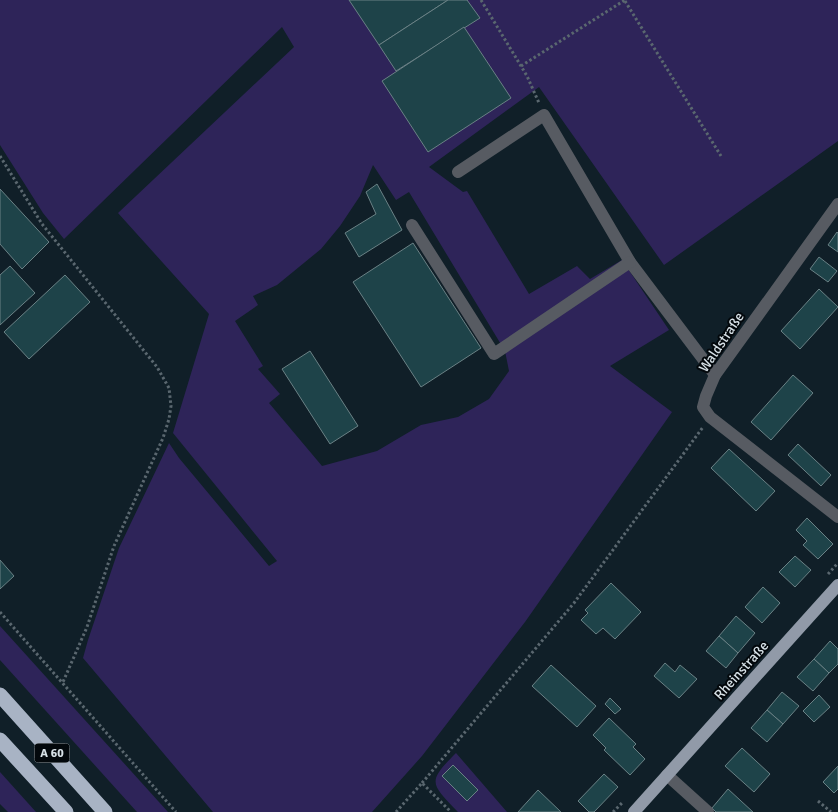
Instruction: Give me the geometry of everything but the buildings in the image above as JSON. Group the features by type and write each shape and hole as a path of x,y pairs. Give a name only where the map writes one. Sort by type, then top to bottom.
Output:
{"highway":[{"name":"A 60","path":"0,695 105,812"},
{"name":"A 60","path":"0,740 66,812"}],"main road":[{"name":"Rheinstraße","path":"634,812 838,585"}],"street":[{"path":"458,172 544,115 630,262 715,375"},
{"name":"Waldstraße","path":"707,412 706,396 715,375 838,204"},
{"path":"412,225 494,354 630,262"},
{"path":"707,412 838,517"},
{"path":"667,775 708,812"}],"path":[{"path":"481,0 527,76 544,115"},
{"path":"521,66 625,0 722,156"},
{"path":"0,156 42,224 157,367 169,388 171,406 163,438 114,546 87,628 63,682"},
{"path":"396,812 574,603 707,412"},
{"path":"0,612 176,812"},
{"path":"422,783 451,812"},
{"path":"818,801 831,812"}],"shaded area":[{"path":"0,0 838,0 838,141 664,265 539,87 429,167 463,192 467,191 529,294 577,266 590,279 622,260 669,330 610,366 672,412 525,622 422,756 372,812 213,812 83,658 119,548 169,443 179,458 269,566 277,561 173,433 209,314 118,213 294,47 282,27 64,239 43,213 0,145","holes":["373,165 396,200 409,192 505,351 509,371 489,399 458,417 421,425 377,451 322,466 269,403 280,394 258,369 263,366 235,321 258,305 253,296 277,285 321,249 340,226 360,196"]},
{"path":"0,626 168,812 137,812 0,660"},
{"path":"456,753 507,812 458,812 442,795 437,788 437,777 440,770"},
{"path":"0,772 36,812 8,812 0,804"}]}
